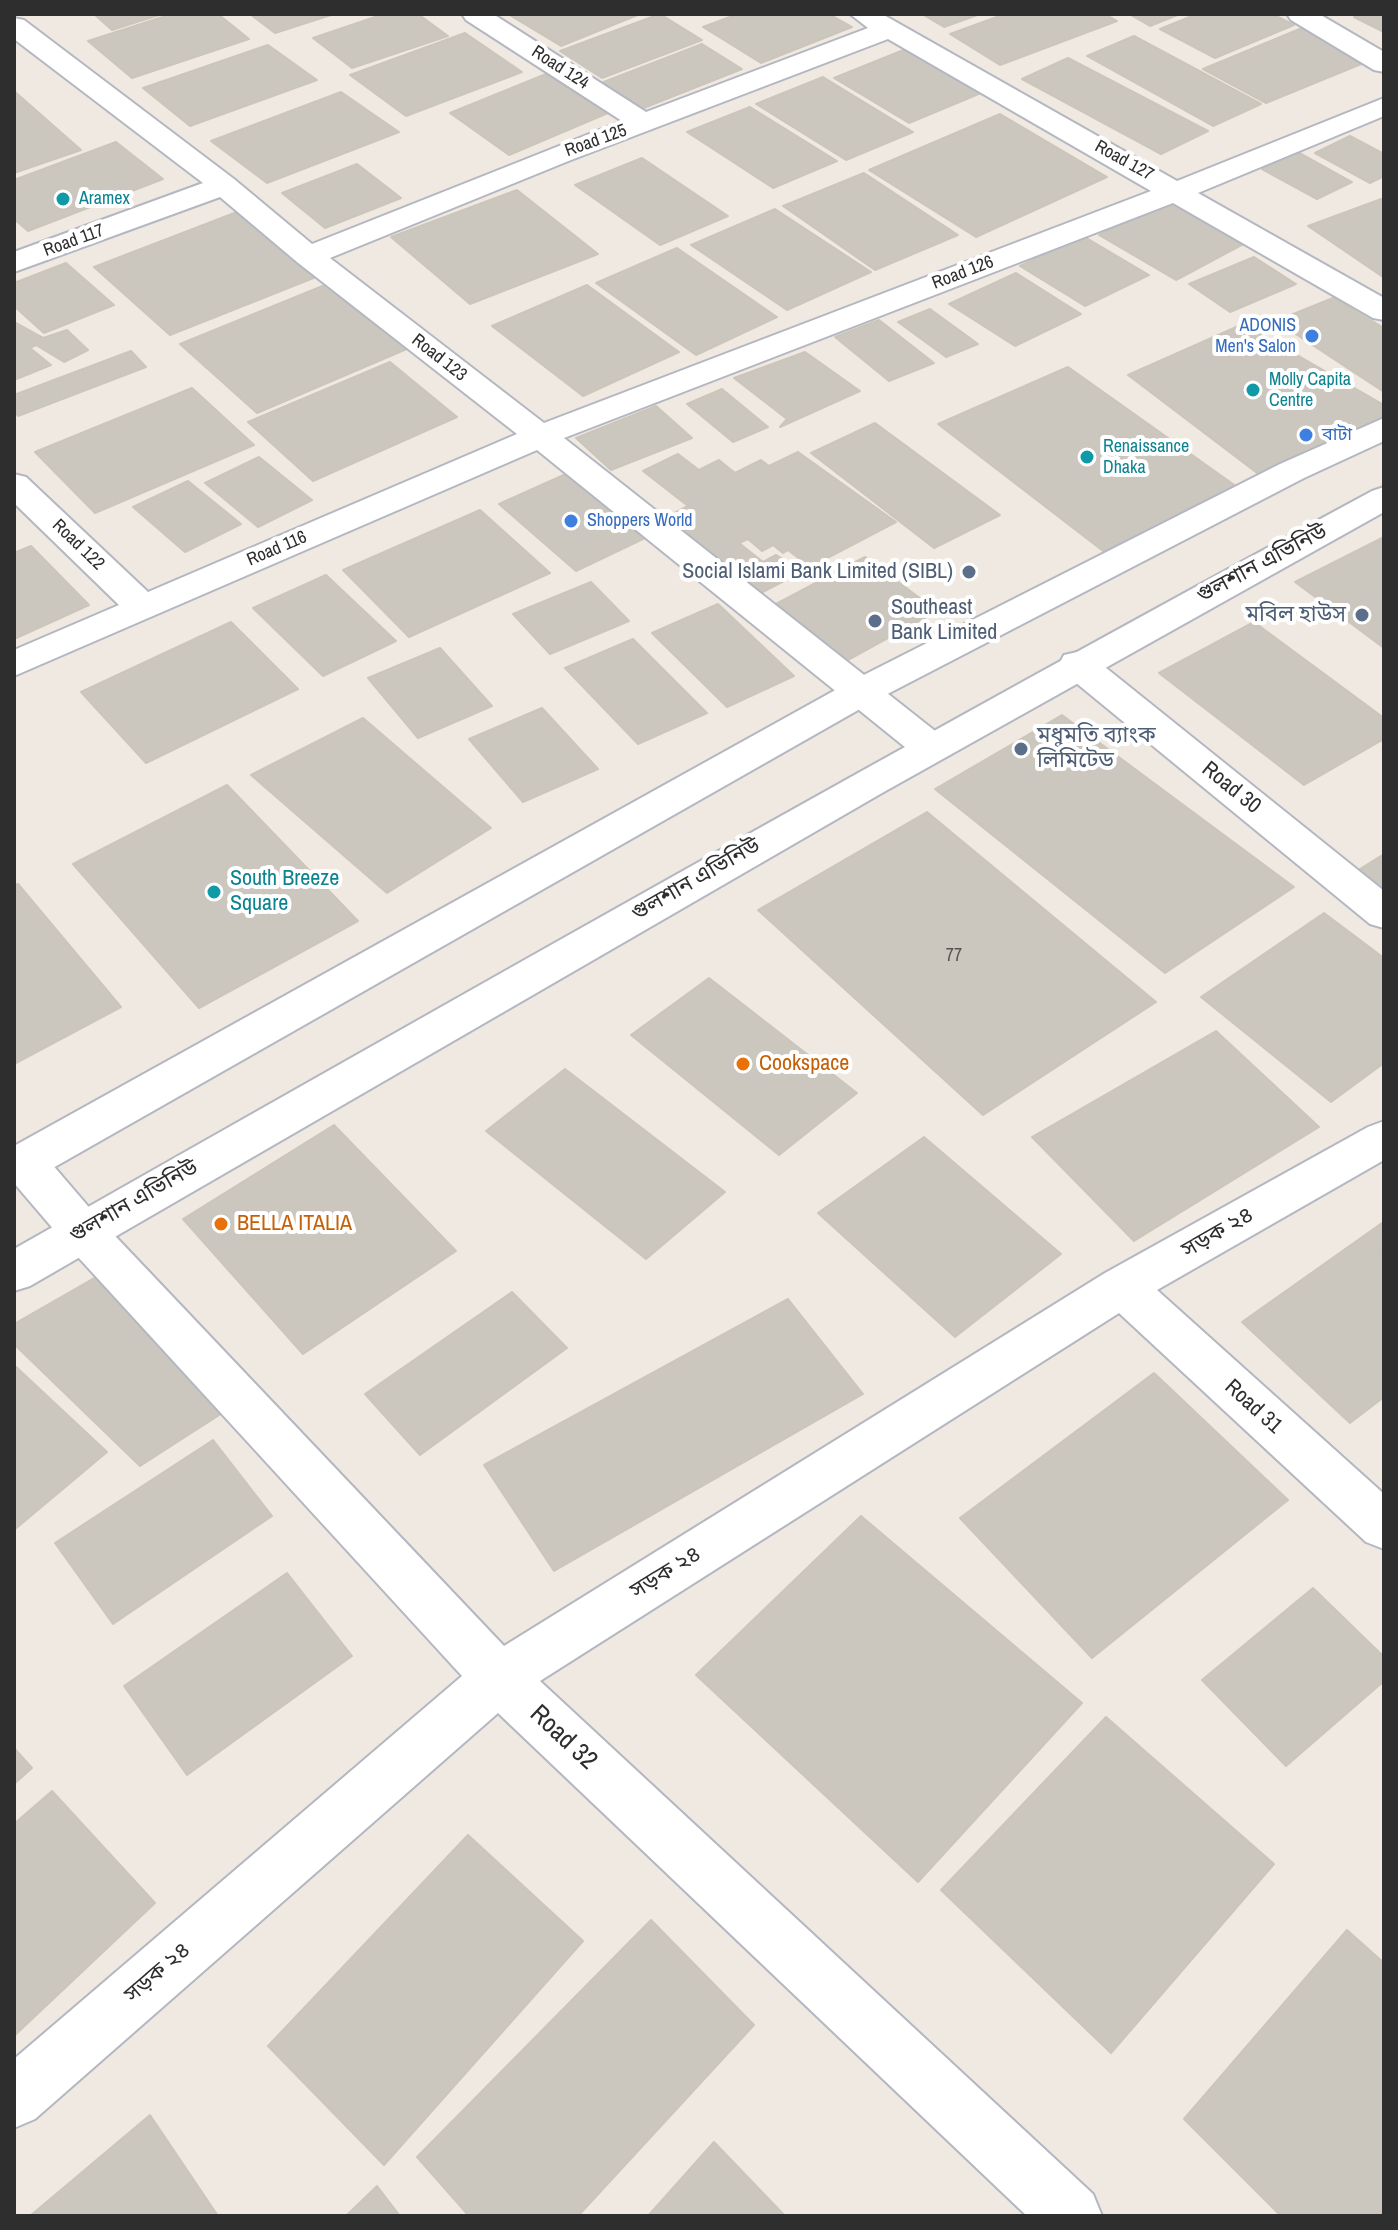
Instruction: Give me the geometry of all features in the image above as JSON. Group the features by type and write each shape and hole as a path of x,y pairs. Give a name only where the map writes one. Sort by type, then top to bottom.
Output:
{"street":[{"name":"Road 124","path":"475,14 644,123"},
{"path":"1300,14 1384,64"},
{"name":"Road 125","path":"308,256 644,123 875,22"},
{"name":"Road 127","path":"875,22 1384,311"},
{"name":"Road 123","path":"14,26 224,185 308,256 540,436 930,747"},
{"name":"Road 126","path":"540,436 1177,191 1384,106"},
{"name":"Road 117","path":"14,263 224,185"},
{"path":"19,1165 861,692 1292,471 1384,428"},
{"name":"Road 116","path":"14,664 540,436"},
{"name":"Road 122","path":"14,484 142,607"},
{"name":"গুলশান এভিনিউ","path":"14,1272 930,747 1384,498"},
{"name":"Road 30","path":"1077,664 1384,913"},
{"name":"সড়ক ২৪","path":"14,2098 499,1678 1122,1287 1384,1139"},
{"name":"Road 32","path":"19,1165 499,1678 1071,2216"},
{"name":"Road 31","path":"1122,1287 1384,1526"}],"building":[{"path":"94,14 162,14 112,30"},
{"path":"172,14 218,14 249,39 132,78 88,41"},
{"path":"250,14 334,14 275,33"},
{"path":"384,14 418,14 448,36 352,68 313,38"},
{"path":"508,14 640,14 561,46"},
{"path":"660,14 702,40 602,78 560,51"},
{"path":"738,14 829,14 852,27 761,63 703,27"},
{"path":"922,14 980,14 944,27"},
{"path":"1005,14 1105,14 1117,21 1000,65 950,34"},
{"path":"1129,14 1180,14 1150,26"},
{"path":"1197,14 1272,14 1294,25 1215,58 1160,29"},
{"path":"1384,14 1384,32 1354,17"},
{"path":"1302,28 1366,62 1266,103 1203,69"},
{"path":"465,33 522,72 406,116 350,75"},
{"path":"1134,36 1261,104 1213,126 1087,56"},
{"path":"702,44 742,69 641,109 601,83"},
{"path":"268,45 317,80 190,126 143,88"},
{"path":"906,49 981,93 909,123 834,78"},
{"path":"1068,58 1208,131 1161,154 1022,79"},
{"path":"546,74 608,113 509,155 450,113"},
{"path":"823,77 913,132 846,160 756,104"},
{"path":"14,91 81,150 14,173"},
{"path":"341,92 399,132 267,183 211,141"},
{"path":"750,107 837,161 773,188 687,132"},
{"path":"1000,114 1107,177 976,237 869,170"},
{"path":"1350,136 1384,154 1384,176 1370,183 1315,153"},
{"name":"Aramex","path":"116,142 163,179 28,231 14,219 14,180"},
{"path":"1298,152 1352,182 1317,199 1262,169"},
{"path":"642,158 728,216 660,245 575,185"},
{"path":"357,164 401,198 325,228 282,193"},
{"path":"864,173 958,235 875,270 783,206"},
{"path":"517,190 598,254 470,304 391,237"},
{"path":"1384,198 1383,277 1308,226"},
{"path":"1172,199 1249,241 1176,280 1099,235"},
{"path":"775,209 871,272 787,310 691,245"},
{"path":"237,212 316,277 170,335 94,267"},
{"path":"1083,236 1149,275 1085,306 1020,266"},
{"path":"677,248 777,317 696,355 596,283"},
{"path":"1254,257 1296,284 1230,312 1189,284"},
{"path":"66,263 114,305 44,333 14,306 14,283"},
{"path":"1016,273 1081,314 1015,346 949,304"},
{"path":"330,283 409,348 257,413 180,344"},
{"path":"587,285 679,352 583,396 492,326"},
{"path":"1333,298 1384,328 1384,392 1276,321"},
{"path":"930,309 978,344 946,357 898,322"},
{"path":"879,320 934,363 889,381 835,337"},
{"path":"14,322 43,338 67,330 88,350 64,362 36,345 30,348 51,365 14,380"},
{"name":"Molly Capita Centre","path":"1243,324 1384,405 1384,418 1265,479 1128,375"},
{"path":"131,351 146,367 18,416 14,411 14,395"},
{"path":"805,352 860,391 780,427 787,419 734,378"},
{"path":"390,362 457,417 313,481 248,422"},
{"name":"Renaissance Dhaka","path":"1068,367 1240,489 1107,554 938,424"},
{"path":"192,388 254,445 95,513 35,452"},
{"path":"722,389 768,427 733,442 687,404"},
{"path":"656,406 692,438 611,470 576,438"},
{"path":"875,423 1000,515 934,548 811,453"},
{"path":"798,452 896,522 810,567 788,550 783,553 773,545 762,551 748,539 739,543 763,562 776,555 803,571 757,595 661,520 688,506 643,471 678,454 699,470 719,460 735,473 761,460 769,466"},
{"path":"259,457 312,500 258,527 205,483"},
{"name":"Shoppers World","path":"566,474 645,538 576,571 499,504"},
{"path":"188,481 241,524 185,552 133,507"},
{"path":"480,510 550,573 409,637 343,570"},
{"name":"মবিল হাউস","path":"1384,537 1384,648 1295,582"},
{"path":"31,546 89,605 14,639 14,553"},
{"path":"865,557 937,611 846,661 774,605"},
{"path":"326,575 396,641 323,676 253,608"},
{"path":"591,582 629,621 550,654 513,614"},
{"path":"718,604 794,676 727,707 652,633"},
{"path":"231,622 298,689 146,763 81,692"},
{"path":"1254,622 1384,718 1384,739 1304,785 1159,673"},
{"path":"633,639 707,713 638,744 565,668"},
{"path":"440,648 492,706 418,738 368,678"},
{"path":"542,708 598,769 523,802 469,739"},
{"path":"1062,715 1294,887 1165,973 935,789"},
{"path":"363,718 491,828 387,893 251,775"},
{"name":"South Breeze Square","path":"227,785 358,921 199,1008 73,864"},
{"path":"927,812 1156,1002 983,1115 758,910"},
{"path":"1384,854 1384,899 1352,874"},
{"path":"18,884 121,1007 14,1064 14,886"},
{"path":"1324,913 1384,958 1384,1063 1331,1102 1201,997"},
{"name":"Cookspace","path":"709,978 857,1093 779,1155 631,1035"},
{"path":"1216,1031 1319,1127 1134,1241 1032,1137"},
{"path":"565,1069 725,1192 646,1259 486,1131"},
{"path":"334,1125 456,1251 303,1354 183,1219"},
{"path":"924,1137 1061,1254 955,1337 818,1213"},
{"path":"1382,1223 1384,1397 1350,1423 1242,1322"},
{"path":"103,1273 230,1408 140,1466 14,1344 14,1324"},
{"path":"512,1292 567,1348 420,1455 365,1394"},
{"path":"788,1299 863,1394 554,1571 484,1465"},
{"path":"14,1365 107,1452 14,1530"},
{"path":"1154,1373 1288,1500 1092,1658 960,1518"},
{"path":"213,1440 272,1516 113,1624 55,1543"},
{"path":"861,1516 1082,1703 918,1882 696,1675"},
{"path":"287,1573 352,1656 187,1775 124,1686"},
{"path":"1313,1588 1384,1657 1384,1681 1286,1766 1202,1680"},
{"path":"1106,1717 1274,1864 1111,2053 941,1890"},
{"path":"14,1748 32,1768 14,1784"},
{"path":"52,1791 155,1903 14,2036 14,1824"},
{"path":"468,1835 583,1941 384,2165 268,2046"},
{"path":"651,1920 754,2025 578,2216 469,2216 417,2157"},
{"path":"1347,1930 1384,1963 1384,2216 1281,2216 1184,2119"},
{"path":"150,2115 218,2216 30,2216"},
{"path":"714,2142 785,2216 648,2216"},
{"path":"377,2186 400,2216 346,2216"}],"place":[{"name":"Aramex","path":"63,199"},
{"name":"ADONIS Men's Salon","path":"1312,336"},
{"name":"Molly Capita Centre","path":"1253,390"},
{"name":"বাটা","path":"1306,435"},
{"name":"Renaissance Dhaka","path":"1087,457"},
{"name":"Shoppers World","path":"571,521"},
{"name":"Social Islami Bank Limited (SIBL)","path":"969,572"},
{"name":"মবিল হাউস","path":"1362,615"},
{"name":"Southeast Bank Limited","path":"875,621"},
{"name":"মধুমতি ব্যাংক লিমিটেড","path":"1021,749"},
{"name":"South Breeze Square","path":"214,892"},
{"name":"Cookspace","path":"743,1064"},
{"name":"BELLA ITALIA","path":"221,1224"}]}
